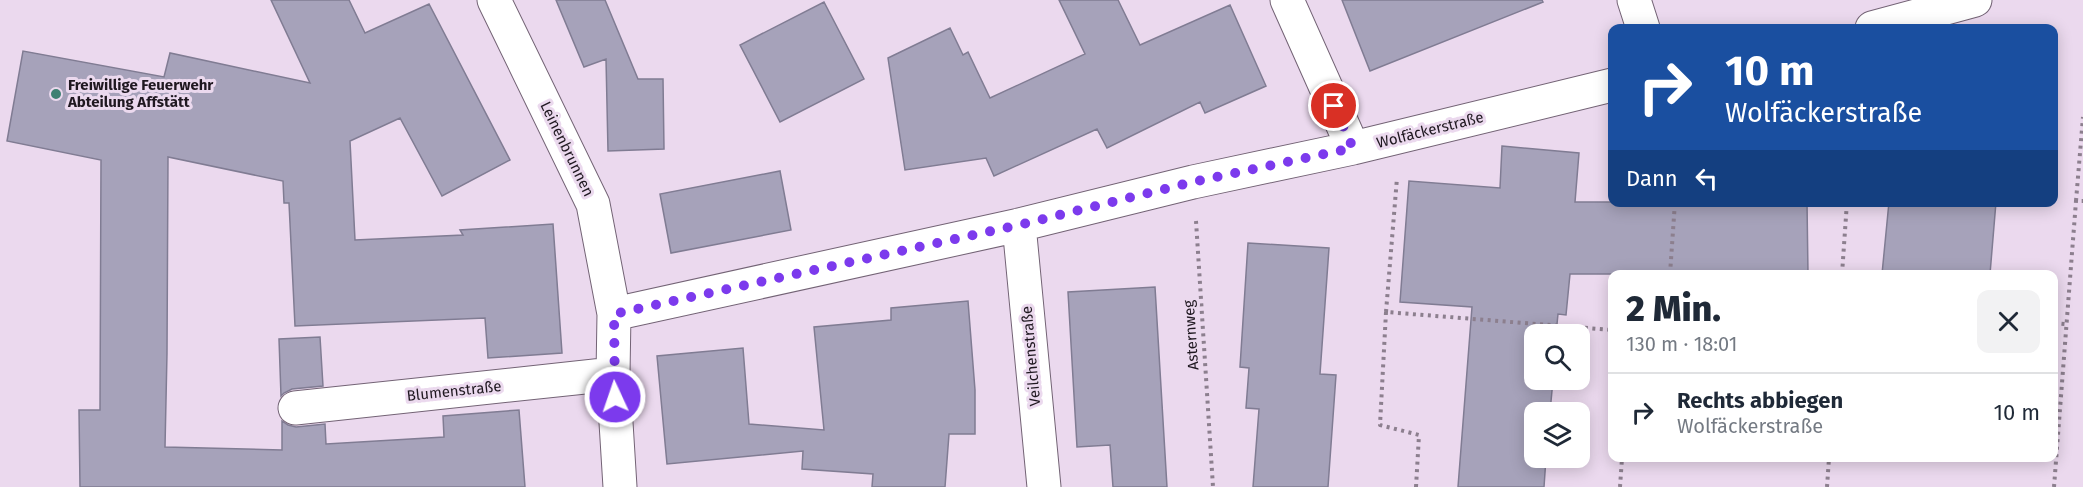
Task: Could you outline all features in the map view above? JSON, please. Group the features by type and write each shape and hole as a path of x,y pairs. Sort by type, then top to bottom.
{"street":[{"name":"Leinenbrunnen","path":"494,0 593,204 614,314 613,374 620,487"},
{"path":"1287,0 1353,148"},
{"path":"1634,0 1642,24"},
{"path":"1887,24 1975,0"},
{"name":"Wolfäckerstraße","path":"614,314 1019,225 1193,182 1353,148 1608,87"},
{"name":"Veilchenstraße","path":"1019,225 1044,487"},
{"name":"Blumenstraße","path":"295,408 613,374"}],"path":[{"path":"2058,428 2083,117"},
{"path":"1401,137 1386,312 1380,425 1419,435 1416,487"},
{"name":"Asternweg","path":"1193,182 1213,487"},
{"path":"2076,201 2083,201"},
{"path":"1670,270 1675,207"},
{"path":"1842,270 1847,207"},
{"path":"1386,312 1608,330"},
{"path":"2058,323 2065,324"},
{"path":"1620,487 1622,462"},
{"path":"1827,487 1829,462"},
{"path":"2054,487 2056,462"}],"building":[{"path":"271,0 349,0 365,33 429,4 510,160 442,196 400,118 350,141 355,240 463,235 460,230 553,224 562,353 488,358 485,318 295,326 289,203 284,203 283,181 168,157 165,447 282,450 282,421 296,427 325,424 326,444 444,437 443,416 519,410 525,487 80,487 79,410 100,410 101,160 7,141 23,51 164,77 170,53 310,83"},
{"path":"556,0 605,0 638,79 663,79 664,149 608,151 606,59 584,67"},
{"path":"1059,0 1118,0 1140,45 1230,5 1266,86 1205,113 1200,102 1107,148 1097,129 994,176 986,158 905,170 888,58 950,28 963,55 968,52 990,98 1085,54"},
{"path":"1342,0 1542,0 1543,2 1370,71"},
{"path":"824,2 864,79 780,122 740,45"},
{"path":"1502,146 1579,153 1575,202 1608,202 1608,207 1807,207 1808,270 1608,270 1608,274 1570,274 1566,315 1558,314 1557,324 1524,324 1524,390 1552,390 1551,402 1524,402 1524,468 1545,468 1544,487 1458,487 1472,307 1400,302 1409,181 1500,188"},
{"path":"780,171 791,230 671,253 660,194"},
{"path":"1889,207 1996,207 1990,270 1882,270"},
{"path":"1248,243 1329,248 1320,374 1336,375 1328,487 1253,487 1259,409 1246,408 1249,368 1240,367"},
{"path":"1155,287 1167,487 1113,487 1110,445 1077,447 1068,292"},
{"path":"968,301 975,390 975,434 949,434 945,487 872,487 873,474 802,469 803,451 667,464 657,356 743,348 749,424 824,430 814,327 891,320 891,308"},
{"path":"320,337 323,386 292,389 281,396 279,339"}],"place":[{"name":"Freiwillige Feuerwehr Abteilung Affstätt","path":"56,94"}],"route":[{"path":"615,397 614,314 1019,225 1193,182 1353,148 1334,106"}]}
